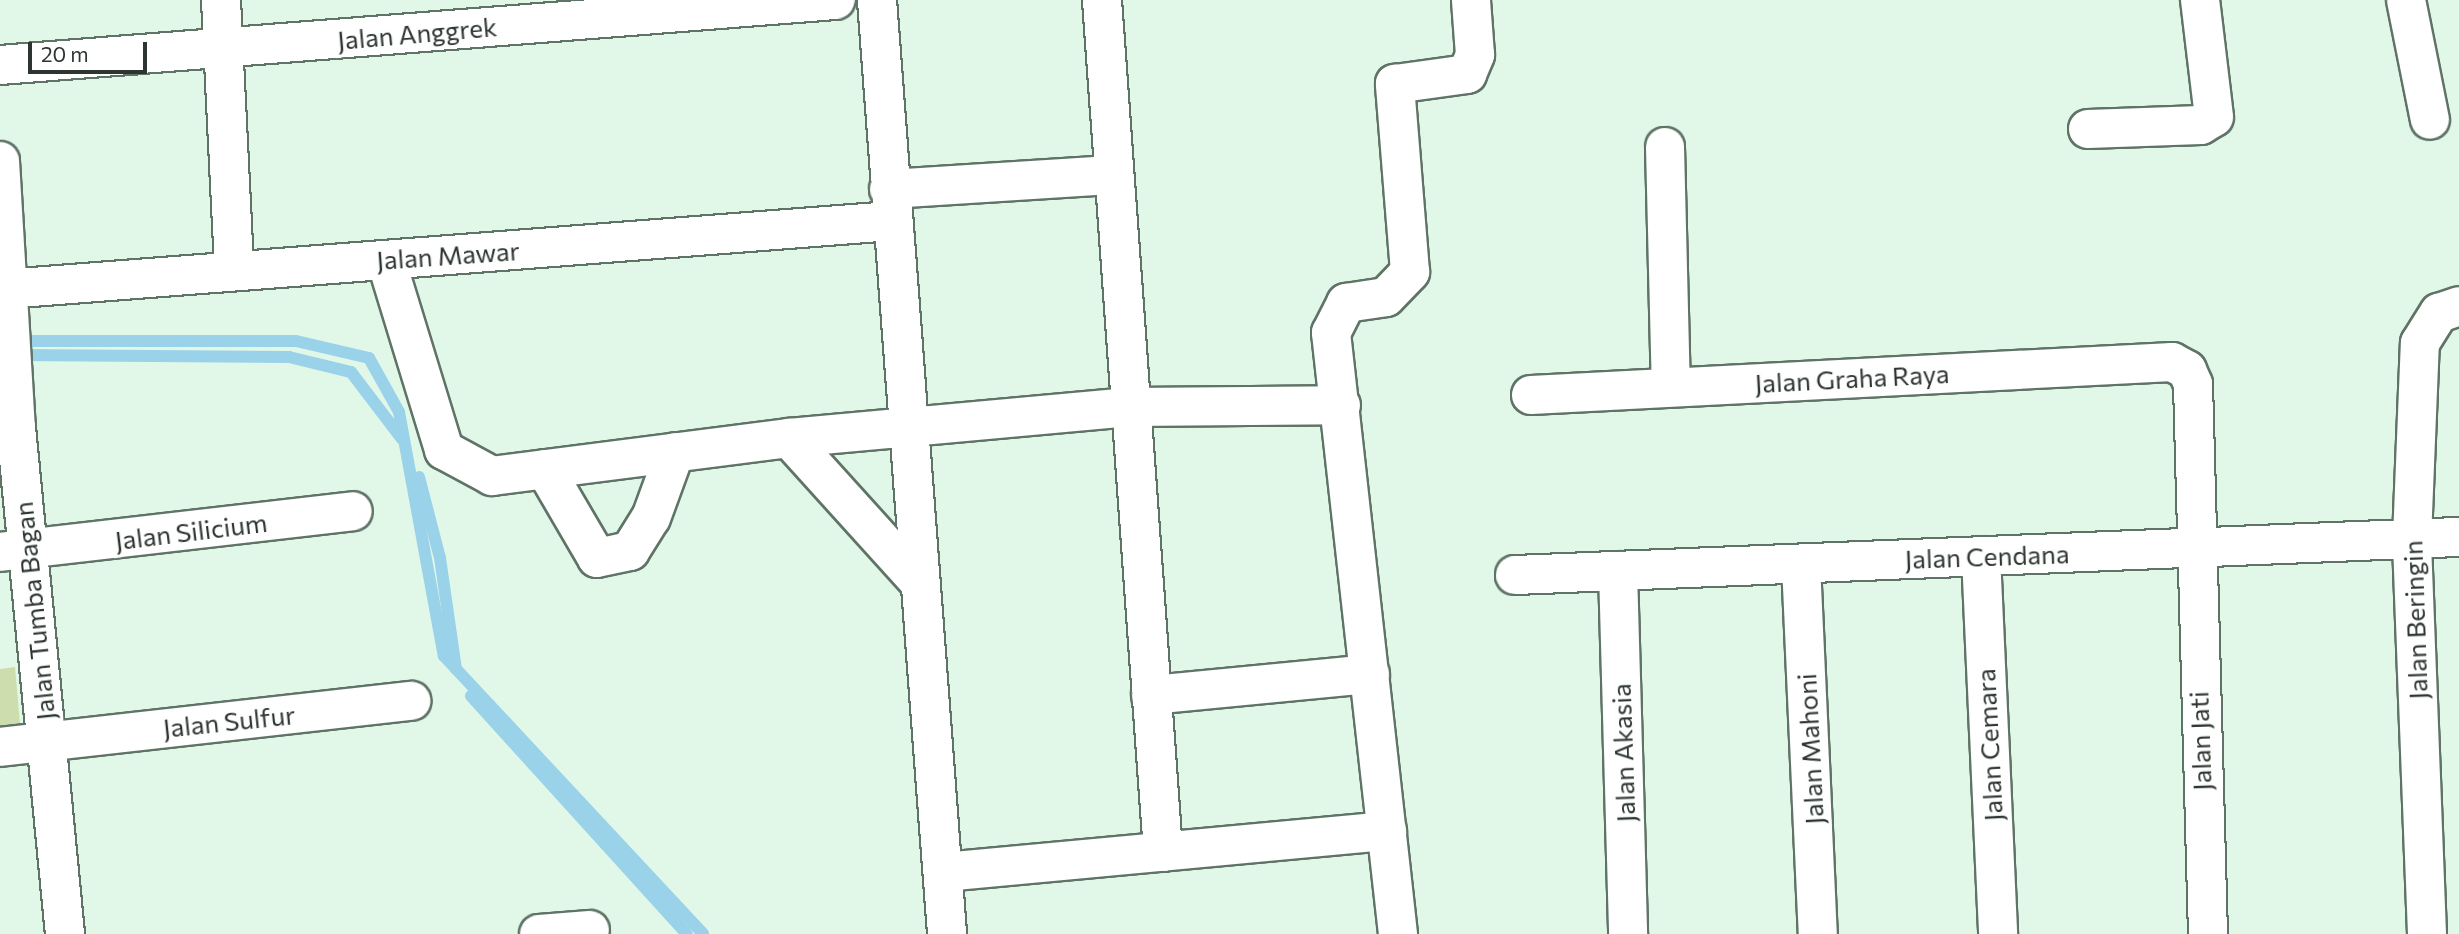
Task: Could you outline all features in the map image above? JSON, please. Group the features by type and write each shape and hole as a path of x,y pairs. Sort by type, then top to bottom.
{"street":[{"path":"221,0 234,270"},
{"name":"Jalan Anggrek","path":"0,65 835,0"},
{"path":"877,0 905,428 944,872 947,934"},
{"path":"1102,0 1112,175 1163,852"},
{"path":"1398,934 1331,333 1336,316 1346,303 1386,297 1410,272 1395,84 1466,74 1475,55 1471,0"},
{"path":"2088,129 2201,125 2214,117 2200,0"},
{"path":"2406,0 2430,120"},
{"path":"1665,147 1671,387"},
{"name":"Jalan Tumba Bagan","path":"0,161 16,428 14,551 47,741 65,934"},
{"name":"Jalan Mawar","path":"7,308 234,270 386,260 890,205 1112,175"},
{"path":"386,260 444,450 492,476 789,438 1129,407 1341,405"},
{"name":"Jalan Beringin","path":"2427,934 2412,539 2420,343 2449,310"},
{"name":"Jalan Graha Raya","path":"1531,396 2172,362"},
{"name":"Jalan Jati","path":"2172,362 2188,370 2193,384 2193,548 2208,934"},
{"path":"789,438 918,581"},
{"path":"544,469 597,558 630,551 651,518 675,452"},
{"name":"Jalan Silicium","path":"14,551 353,512"},
{"name":"Jalan Cendana","path":"1515,575 2459,537"},
{"name":"Jalan Cemara","path":"1981,556 1998,934"},
{"name":"Jalan Mahoni","path":"1801,564 1818,934"},
{"name":"Jalan Akasia","path":"1618,572 1628,934"},
{"path":"1151,695 1370,674"},
{"name":"Jalan Sulfur","path":"0,747 411,701"},
{"path":"944,872 1387,831"},
{"path":"540,934 590,930"}],"building":[{"path":"15,667 21,735 0,737 0,669"}],"waterway":[{"path":"15,341 296,341 369,358 399,412 444,656 703,934"},
{"path":"14,355 289,357 351,372 402,439"},
{"path":"419,477 440,558 456,669"},
{"path":"471,696 687,934"}]}
